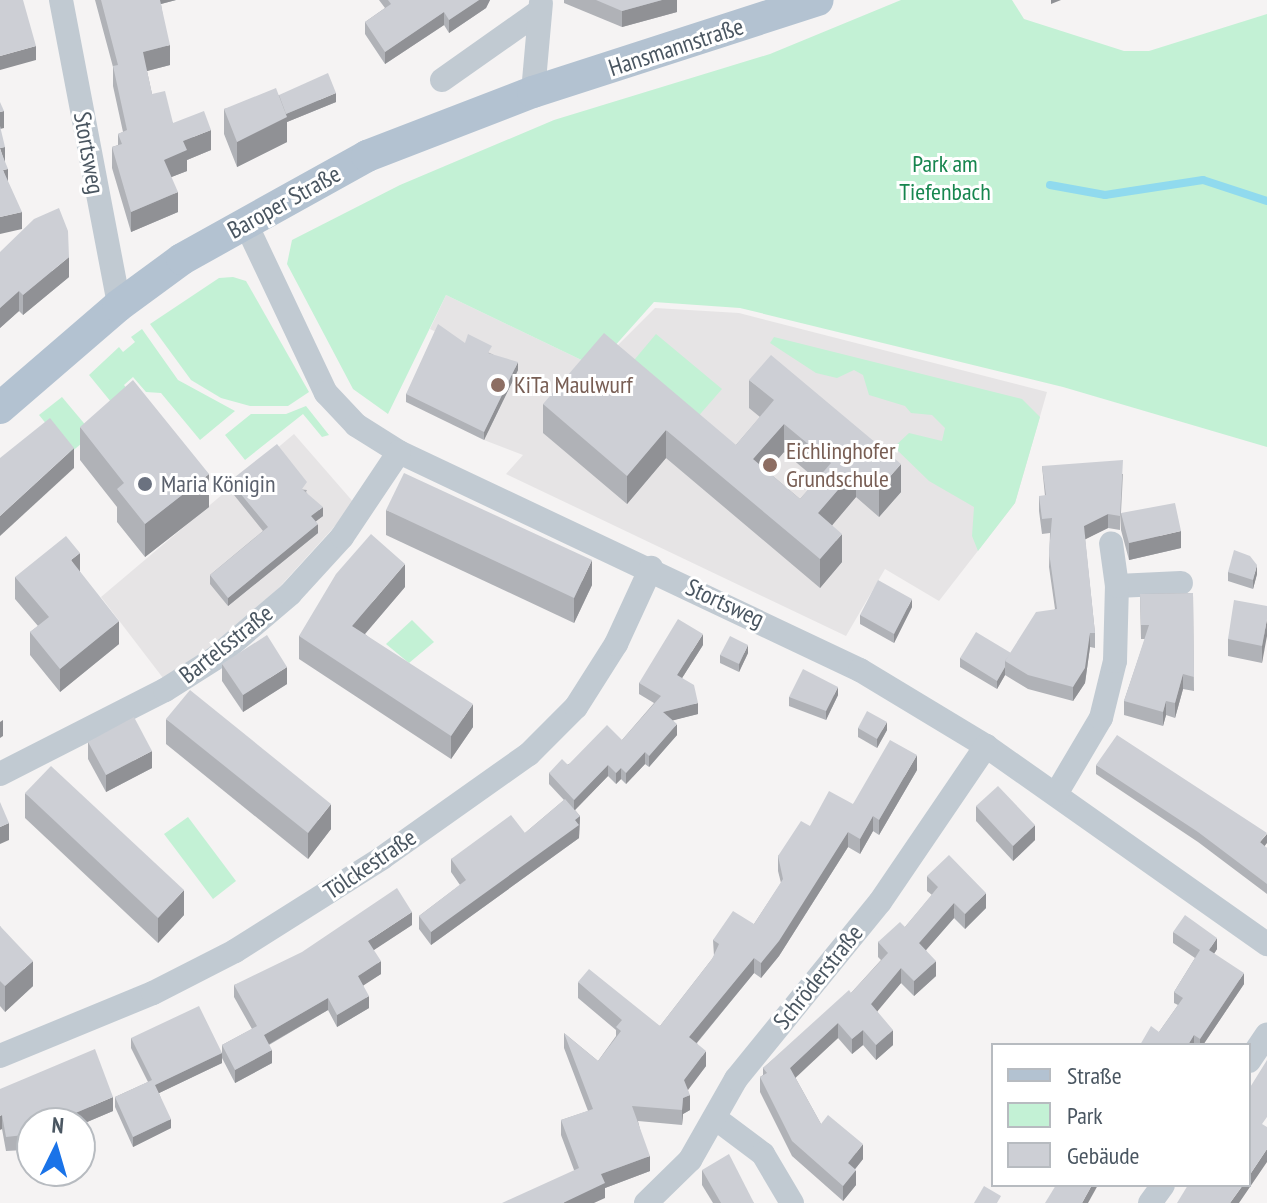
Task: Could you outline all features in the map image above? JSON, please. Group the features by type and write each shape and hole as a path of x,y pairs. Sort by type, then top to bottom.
{"main road":[{"name":"Hansmannstraße","path":"533,92 818,0"},
{"name":"Baroper Straße","path":"0,408 119,305 245,222 367,156 533,92"}],"street":[{"name":"Stortsweg","path":"61,0 119,305"},
{"path":"533,92 540,6"},
{"path":"442,80 540,6"},
{"name":"Stortsweg","path":"245,222 326,393 356,425 399,452 830,653 986,746 1267,944"},
{"name":"Bartelsstraße","path":"0,774 165,690 214,659 290,594 342,537 399,452"},
{"path":"1056,794 1101,718 1115,661 1117,586 1111,543"},
{"name":"Tölckestraße","path":"0,1056 153,993 235,951 382,858 529,754 576,707 616,644 651,568"},
{"path":"1117,586 1181,583"},
{"name":"Schröderstraße","path":"646,1203 690,1160 736,1079 880,902 986,746"},
{"path":"1251,1058 1267,1034"},
{"path":"715,1118 763,1154 792,1203"}],"shaded area":[{"name":"Eichlinghofer Grundschule","path":"446,295 596,367 655,308 739,313 1047,392 1015,503 939,601 885,569 846,636 506,474 523,455 484,440 438,333 430,329"},
{"name":"Maria Königin","path":"294,434 355,504 266,602 198,657 163,678 101,597"}],"green space":[{"name":"Park am Tiefenbach","path":"901,0 1012,0 1024,19 1124,51 1149,51 1267,14 1267,447 1063,387 740,308 654,302 596,367 446,295 388,414 353,389 287,264 292,240 400,185 554,120 770,54"},
{"path":"233,277 246,281 309,392 288,406 250,406 221,398 191,380 150,324 219,278"},
{"path":"142,329 178,380 235,411 200,440 161,393 146,392 133,377 124,385 136,400 120,413 89,375 119,347 123,352 135,342 131,337"},
{"path":"656,334 722,389 695,420 630,365"},
{"path":"774,337 1022,399 1040,417 1015,503 978,551 972,536 974,507 929,481 894,447 909,433 942,441 945,428 932,415 911,413 905,406 869,395 863,375 854,370 837,378 816,373 770,343"},
{"path":"62,397 93,434 70,453 39,415"},
{"path":"306,406 329,435 322,437 303,414 245,460 225,435 251,414 286,414"},
{"path":"412,620 434,642 409,663 386,644"},
{"path":"188,817 236,881 213,899 164,834"}],"building":[{"path":"0,0 23,0 36,46 0,56"},
{"path":"101,0 160,0 170,45 143,52 152,94 165,91 173,123 204,111 211,130 183,141 187,150 164,160 178,192 131,212 112,147 122,144 118,134 127,130 113,66 118,65"},
{"path":"388,0 479,0 449,20 444,12 385,52 365,22 391,4"},
{"path":"596,0 662,0 622,11"},
{"path":"328,73 336,93 286,114 279,95"},
{"path":"276,88 287,117 237,142 224,109"},
{"path":"0,126 5,147 0,148"},
{"path":"0,149 8,169 3,170 22,212 0,217"},
{"path":"59,208 68,231 69,257 23,295 19,291 0,308 0,252 34,219"},
{"path":"438,324 465,343 468,334 492,346 488,353 518,362 484,432 406,394"},
{"path":"604,333 736,445 774,400 749,380 771,355 901,464 879,489 856,469 818,513 842,534 820,559 666,430 627,476 543,404","holes":["784,424 831,463 800,499 753,459"]},
{"path":"133,380 209,474 145,524 117,489 124,483 80,427"},
{"path":"50,418 74,448 0,516 0,458"},
{"path":"277,444 307,482 302,489 323,507 311,516 318,524 228,598 210,575 268,527 230,481"},
{"path":"1123,460 1120,516 1108,514 1084,526 1095,633 1090,633 1085,668 1073,687 1028,675 1005,661 1036,612 1057,609 1049,552 1052,518 1042,519 1039,496 1046,495 1042,466"},
{"path":"404,473 592,560 574,598 386,510"},
{"path":"1175,503 1181,531 1129,543 1121,513"},
{"path":"371,534 405,564 352,626 473,704 451,736 299,636 336,574"},
{"path":"66,536 80,553 71,560 119,621 60,669 30,632 49,617 15,577"},
{"path":"1234,550 1250,556 1257,565 1253,580 1228,572"},
{"path":"878,580 912,599 894,634 860,615"},
{"path":"1193,593 1194,677 1183,674 1175,703 1166,701 1163,712 1124,701 1149,625 1141,625 1140,594"},
{"path":"1234,600 1267,606 1262,646 1228,639"},
{"path":"678,619 703,634 677,675 694,685 698,703 663,712 677,724 649,756 645,752 626,773 621,768 616,773 608,765 574,800 549,773 562,759 568,765 607,725 622,740 661,696 639,683"},
{"path":"976,632 1011,653 997,681 960,658"},
{"path":"267,635 287,667 243,695 222,664"},
{"path":"730,636 748,645 739,664 720,655"},
{"path":"803,669 838,687 826,711 789,697"},
{"path":"190,690 331,804 308,833 166,719"},
{"path":"867,711 887,722 877,739 858,728"},
{"path":"134,717 152,751 106,775 88,742"},
{"path":"1117,735 1267,833 1260,842 1267,848 1267,884 1198,832 1096,765"},
{"path":"890,740 917,755 879,820 873,816 860,839 848,832 779,941 761,963 754,958 689,1037 706,1051 684,1080 690,1095 683,1098 682,1110 632,1106 650,1156 601,1174 605,1183 563,1203 502,1203 579,1168 561,1120 593,1109 564,1033 598,1061 621,1031 616,1027 622,1020 578,982 589,969 660,1026 712,959 719,944 713,940 733,911 754,924 783,879 778,856 801,821 810,826 829,791 853,804"},
{"path":"51,766 184,890 158,918 25,793"},
{"path":"998,786 1035,825 1013,846 976,806"},
{"path":"565,799 580,816 575,820 579,825 431,932 419,916 466,880 451,859 511,815 525,833"},
{"path":"0,802 9,823 0,827"},
{"path":"949,855 986,893 965,914 954,903 919,943 936,961 914,981 901,968 871,1004 893,1030 876,1045 863,1030 852,1039 838,1023 790,1068 821,1124 828,1115 863,1144 848,1163 856,1170 843,1186 792,1141 760,1077 767,1073 763,1068 849,990 851,993 888,953 878,942 900,922 905,927 938,887 927,876"},
{"path":"397,888 412,912 368,941 381,961 358,976 369,996 337,1015 328,998 264,1035 272,1050 235,1070 222,1045 257,1026 234,985 302,952"},
{"path":"1185,915 1217,938 1209,950 1244,973 1200,1039 1194,1035 1189,1043 1141,1043 1151,1026 1159,1032 1183,998 1174,992 1200,950 1173,932"},
{"path":"0,926 33,961 5,986 0,981"},
{"path":"199,1006 222,1053 155,1085 171,1119 133,1137 115,1097 152,1080 131,1038"},
{"path":"95,1049 113,1097 90,1107 16,1107 16,1136 6,1137 0,1116 0,1089"},
{"path":"1267,1060 1267,1117 1262,1124 1267,1127 1267,1149 1251,1173 1251,1086"},
{"path":"729,1154 754,1203 721,1203 702,1170"},
{"path":"984,1186 1001,1196 997,1203 974,1203"},
{"path":"1055,1187 1091,1187 1082,1203 1045,1203"},
{"path":"1187,1187 1242,1187 1230,1203 1177,1203"}],"waterway":[{"path":"1050,185 1105,195 1203,180 1267,201"}],"place":[{"name":"KiTa Maulwurf","path":"498,385"},
{"name":"Eichlinghofer Grundschule","path":"770,465"},
{"name":"Maria Königin","path":"145,484"}]}
